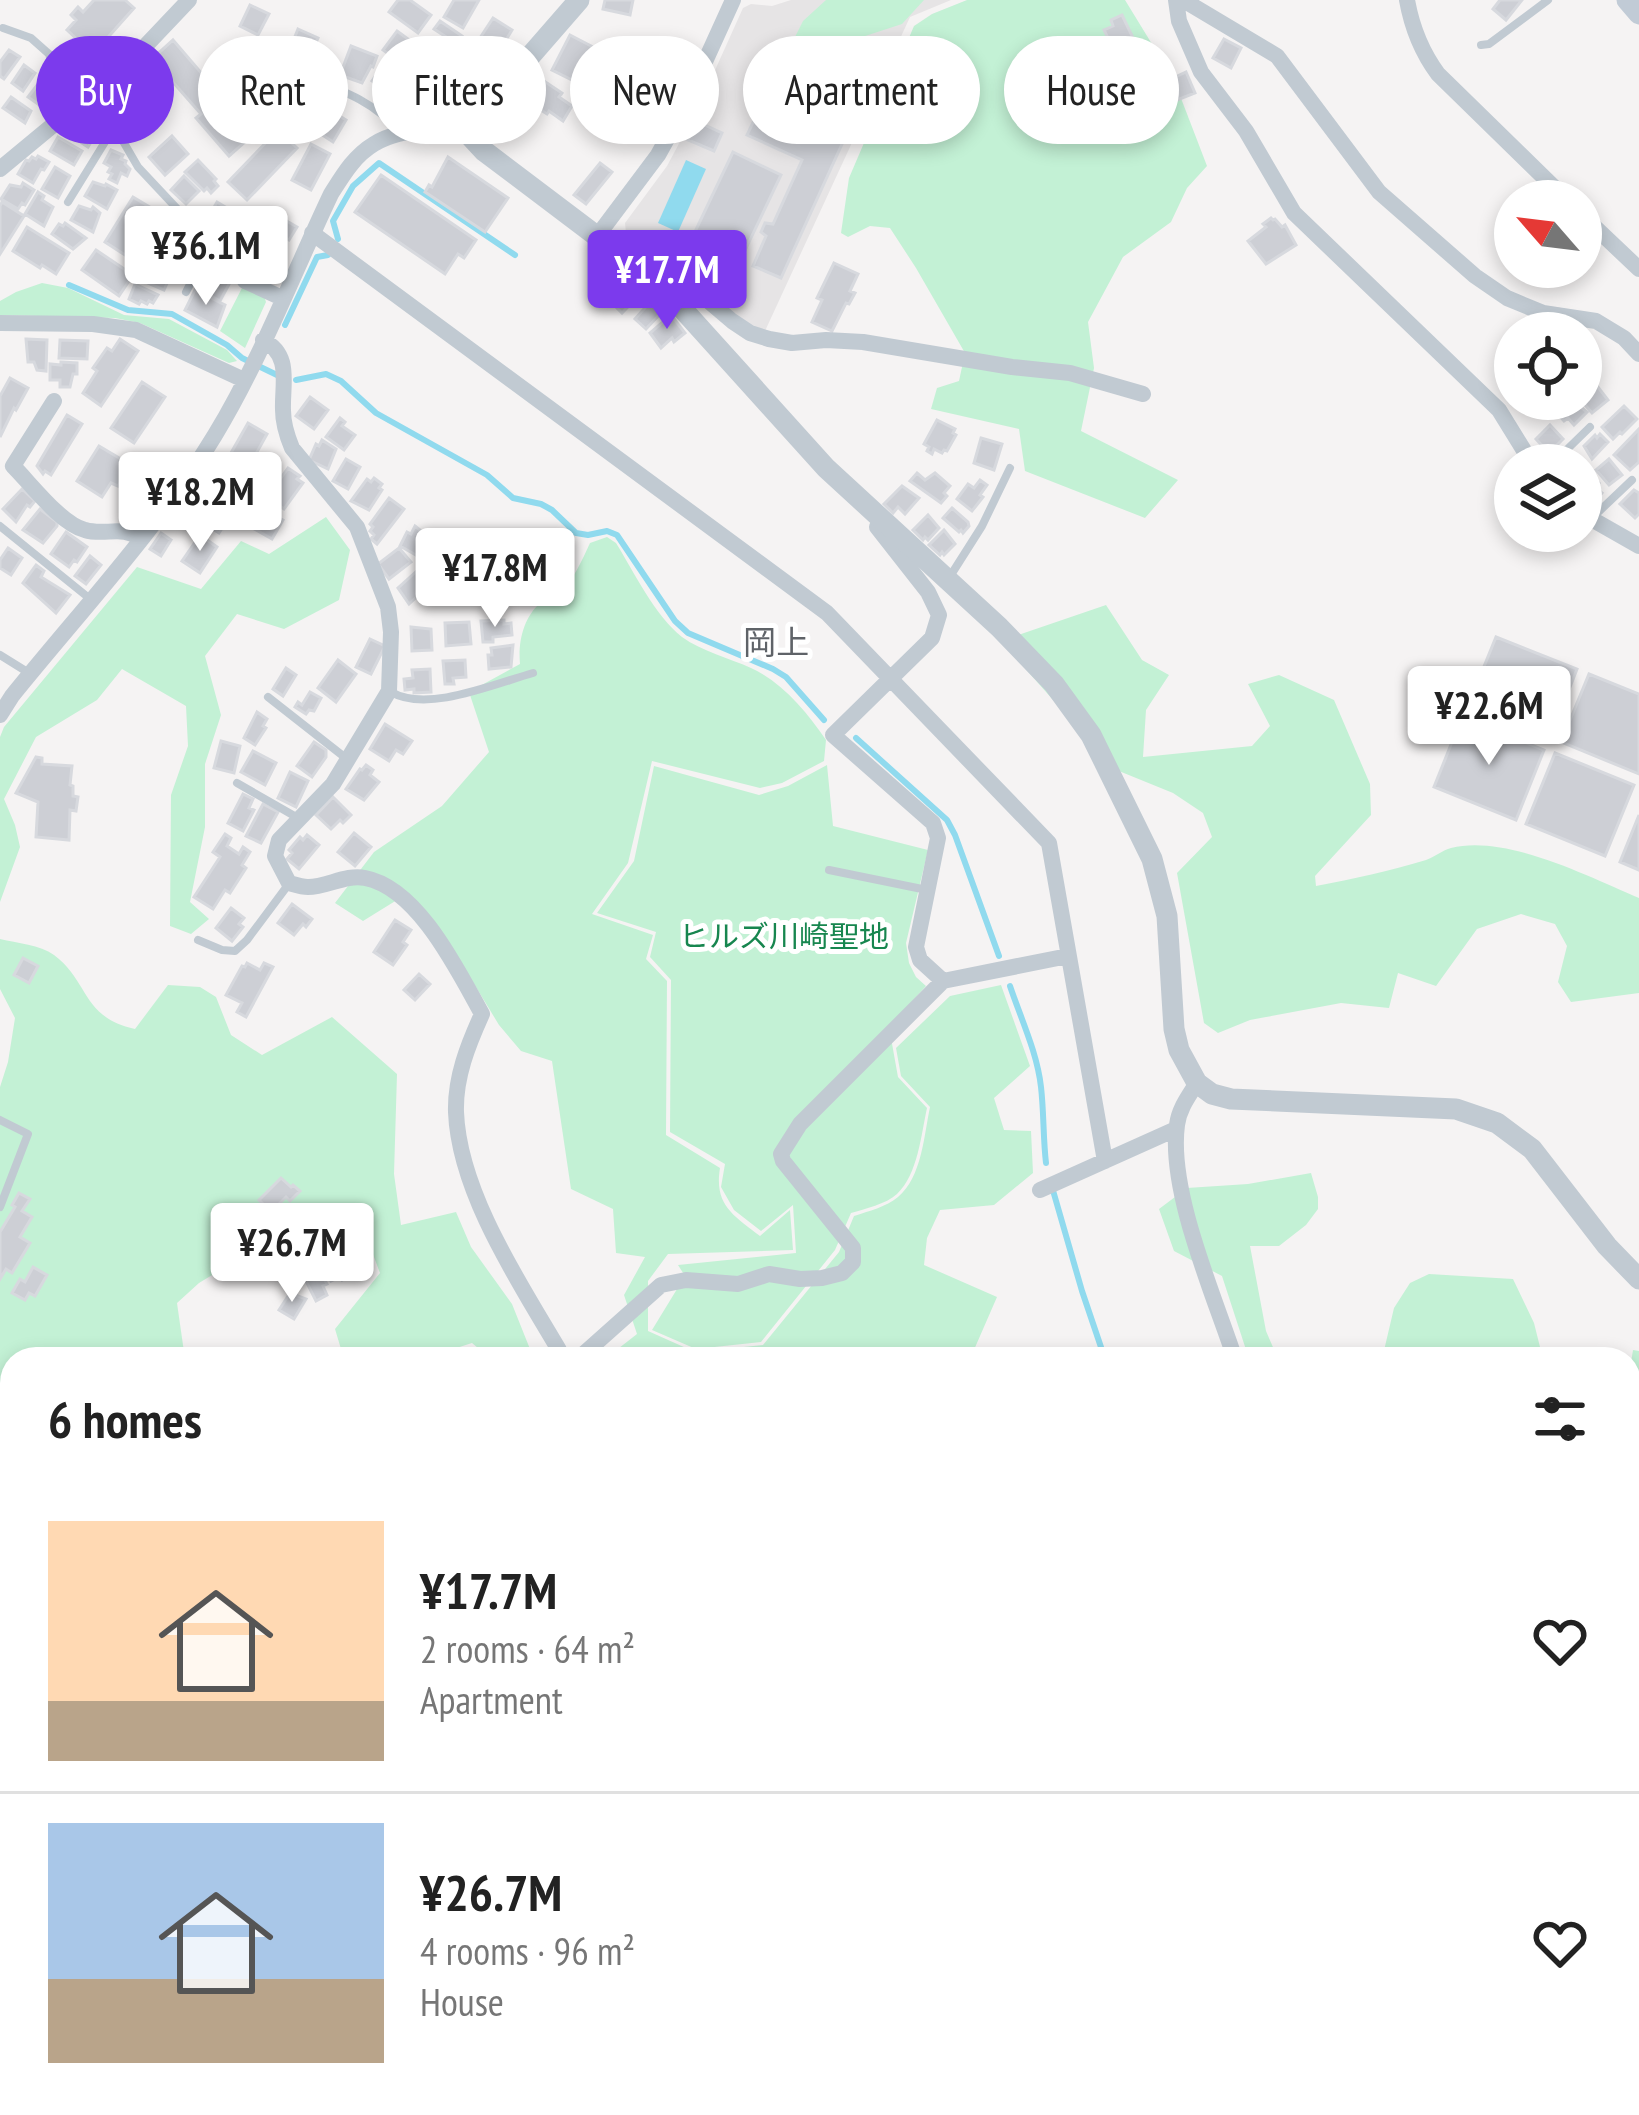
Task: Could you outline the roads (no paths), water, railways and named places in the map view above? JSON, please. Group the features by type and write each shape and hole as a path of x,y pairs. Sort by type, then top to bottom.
{"main road":[{"path":"1627,0 1639,14"}],"street":[{"path":"155,36 189,0"},
{"path":"546,36 579,0"},
{"path":"598,235 658,155 733,0"},
{"path":"1520,444 1498,410 1294,213 1246,131 1201,72 1179,21 1179,0 1277,56 1379,192 1474,276 1543,313 1596,322 1624,338 1639,354"},
{"path":"1407,0 1419,43 1438,74 1547,180"},
{"path":"3,160 36,136"},
{"path":"0,715 204,452 253,361 331,194 361,153 374,144"},
{"path":"478,144 661,284 826,468 1027,654 1076,711 1152,860 1167,916 1174,1029 1179,1050 1197,1083 1231,1100 1456,1109 1497,1123 1532,1149 1607,1246 1639,1279"},
{"path":"184,216 226,254 245,281 282,298"},
{"path":"312,233 827,613 1049,843 1105,1161"},
{"path":"1602,234 1639,269"},
{"path":"629,258 637,251 652,253 732,322 770,339 863,342 1070,373 1143,394"},
{"path":"0,323 92,324 136,330 253,361 276,349 284,366 287,436 358,527 388,607 391,632 389,691 333,784 276,846 275,856 289,884 310,887 367,878 391,890 429,927 482,1013 460,1070 456,1112 467,1176 557,1347"},
{"path":"54,401 13,466 68,522 86,531 130,531 140,538"},
{"path":"884,520 877,527 928,592 939,615 932,638 833,735 933,823 938,838 916,947 920,960 943,981"},
{"path":"1602,525 1639,545"},
{"path":"591,1347 661,1285 686,1280 738,1284 769,1274 800,1279 842,1273 854,1262 854,1248 782,1161 781,1154 800,1124 943,981 1068,956"},
{"path":"1197,1083 1180,1110 1176,1129 1180,1193 1231,1347"},
{"path":"1040,1190 1176,1129"}],"lane":[{"path":"1481,45 1489,44 1548,0"},
{"path":"2,28 36,42"},
{"path":"68,202 104,144"},
{"path":"123,144 184,216"},
{"path":"187,292 212,243"},
{"path":"1573,444 1590,427"},
{"path":"948,579 982,526 1010,467"},
{"path":"1602,503 1632,480"},
{"path":"0,526 91,599"},
{"path":"0,655 30,674"},
{"path":"389,691 404,700 430,701 533,673"},
{"path":"268,697 349,760"},
{"path":"237,783 299,819"},
{"path":"829,870 927,890"},
{"path":"198,940 235,951 289,884"},
{"path":"0,1120 28,1134 0,1207"}],"water":[{"path":"686,160 706,169 678,232 658,223"}],"waterway":[{"path":"338,239 333,221 353,186 379,163 515,255"},
{"path":"285,325 317,257 328,255"},
{"path":"69,285 128,310 172,314 277,375"},
{"path":"296,380 326,374 341,381 376,413 487,475 513,498 552,510 576,533 617,535 688,633 786,677 824,720"},
{"path":"856,738 947,820 999,956"},
{"path":"1010,986 1039,1074 1046,1163"},
{"path":"1052,1187 1101,1347"}],"district":[{"name":"岡上","path":"776,642"}],"park label":[{"name":"ヒルズ川崎聖地","path":"784,937"}]}
